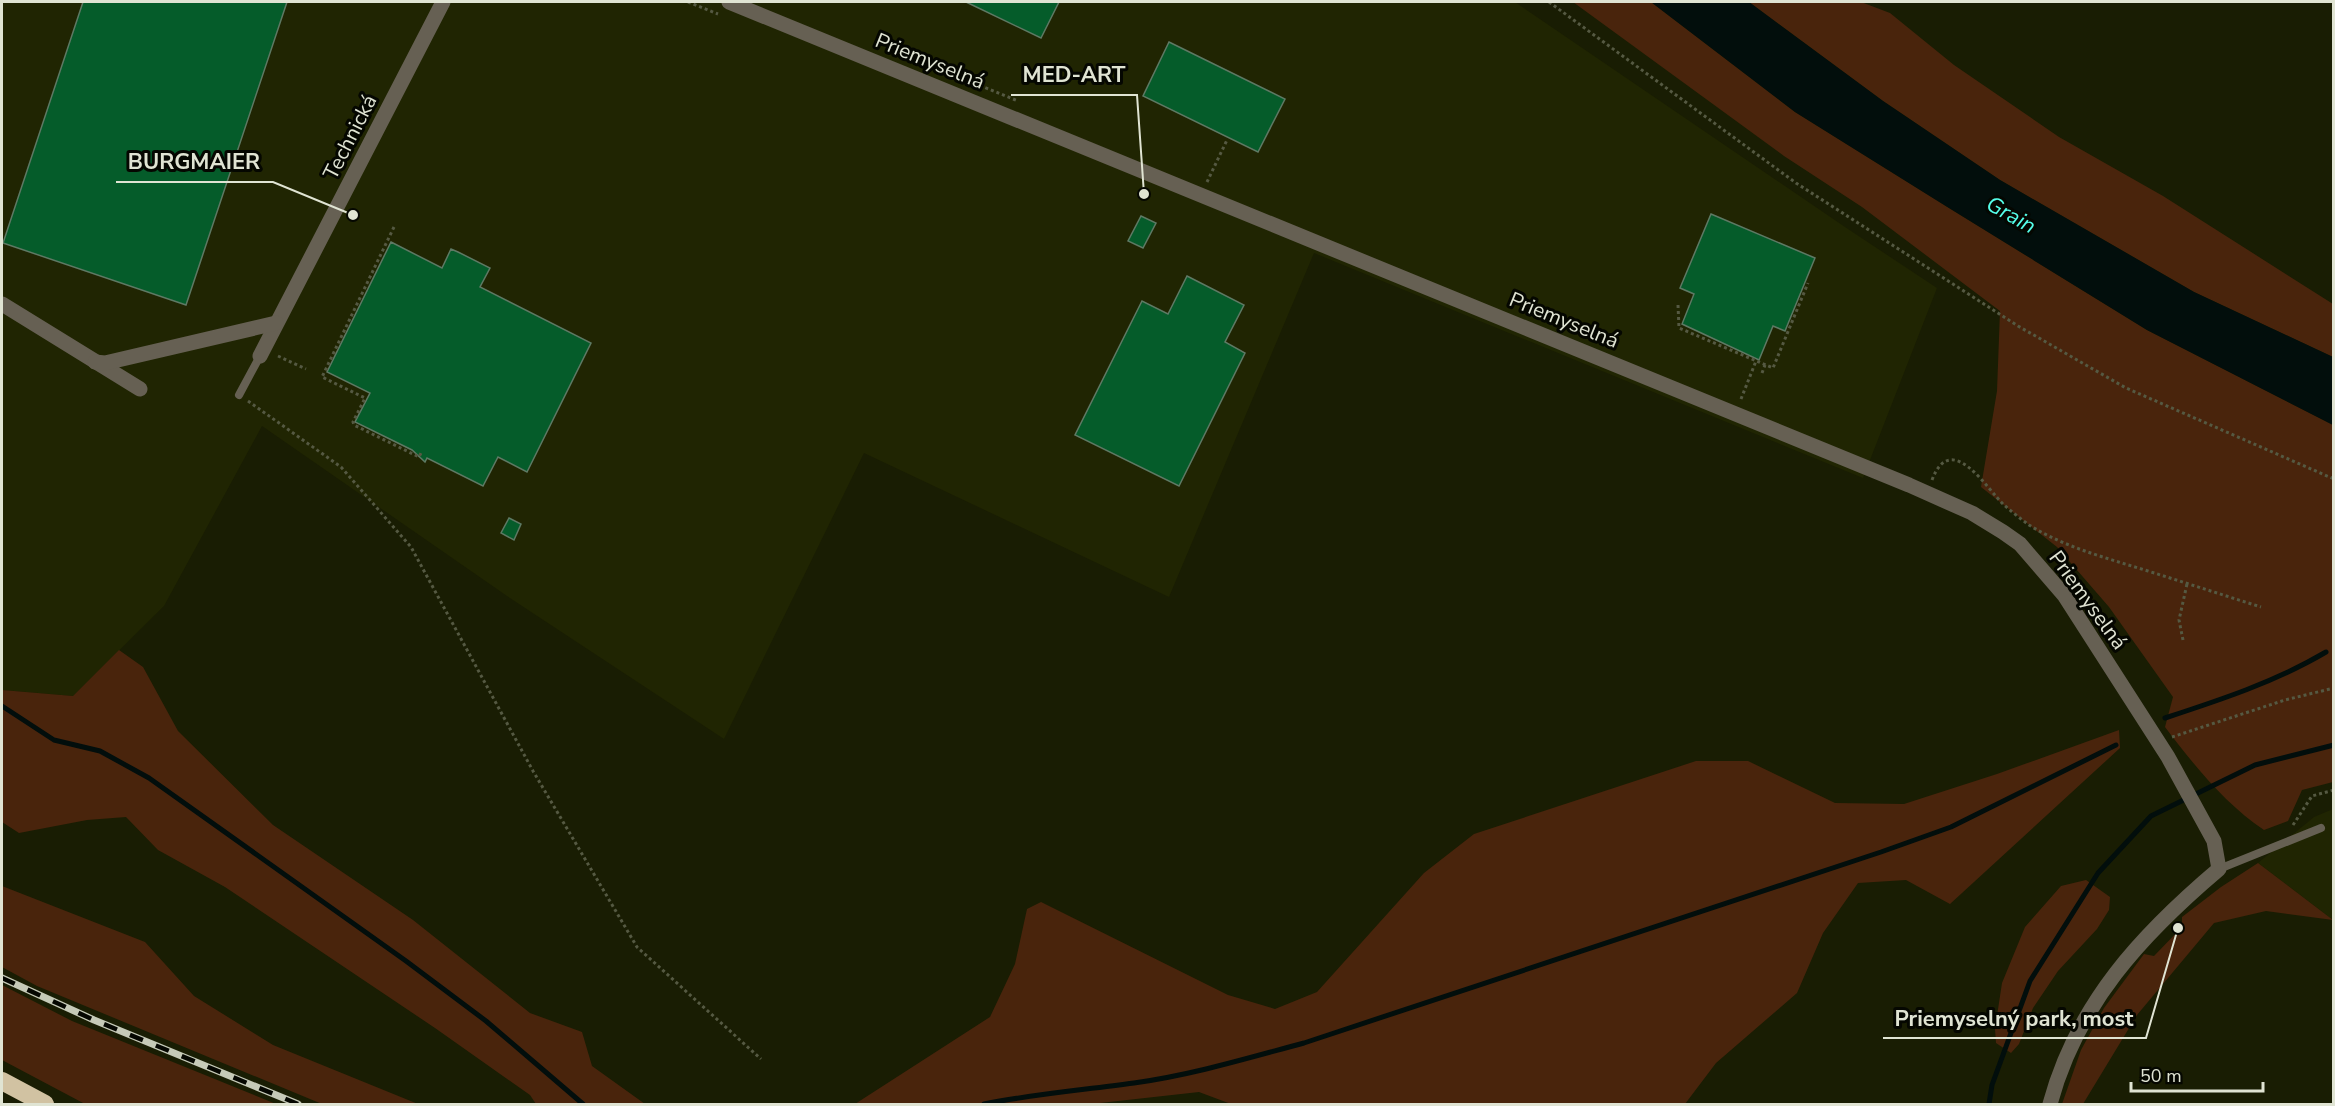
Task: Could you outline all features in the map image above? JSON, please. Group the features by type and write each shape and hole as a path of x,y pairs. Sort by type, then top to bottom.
{"highway":[{"path":"2,1081 45,1104"}],"street":[{"name":"Technická","path":"268,355 276,323 443,2"},
{"name":"Priemyselná","path":"729,2 1972,513 2020,544 2064,595 2168,757 2214,841 2218,869"},
{"path":"2,304 140,389"},
{"path":"95,362 105,363 276,323"},
{"path":"2050,1104 2066,1056 2080,1028 2112,976 2134,948 2218,869"}],"lane":[{"path":"239,395 268,355"},
{"path":"2218,869 2321,828"}],"path":[{"path":"1549,2 1796,183 2018,326 2126,388 2334,479"},
{"path":"1206,183 1227,140"},
{"path":"394,227 322,377 364,398 353,422 354,425 419,457 421,453"},
{"path":"1678,305 1679,328 1773,368 1808,283"},
{"path":"1801,300 1808,302"},
{"path":"1785,339 1791,341"},
{"path":"268,355 306,369"},
{"path":"1741,399 1756,361"},
{"path":"1762,373 1765,364"},
{"path":"239,395 341,468 411,547 533,771 637,948 761,1059"},
{"path":"1927,493 1936,471 1943,463 1953,460 1964,463 1977,473 2003,504 2027,523 2059,542 2261,606"},
{"path":"2182,640 2179,620 2187,584"},
{"path":"2169,737 2285,700 2334,688"},
{"path":"2283,842 2312,796 2334,790"}],"shaded area":[{"path":"2,2 1515,2 1937,288 1863,478 1314,253 1169,597 864,453 724,739 507,596 262,426 164,606 73,696 2,690"},
{"path":"1573,2 1651,2 1795,112 1949,208 2147,330 2333,425 2333,782 2302,790 2288,821 2264,830 2250,820 2210,783 2165,727 2173,697 2109,607 2057,547 1981,487 1997,391 2000,311 1862,207 1784,156"},
{"path":"1749,2 1861,2 1890,13 1954,65 2059,137 2163,196 2333,304 2333,357 2194,292 2000,180 1883,101"},
{"path":"119,650 143,667 178,731 273,825 413,920 530,1013 582,1032 592,1066 645,1104 536,1104 530,1095 435,1028 225,887 158,850 126,817 87,820 19,833 2,822 2,690 73,696"},
{"path":"2119,730 2120,748 1950,904 1906,880 1858,883 1823,933 1797,993 1716,1063 1685,1104 1231,1104 1199,1092 1091,1104 855,1104 990,1017 1015,964 1027,909 1041,902 1228,995 1275,1009 1317,992 1424,873 1474,834 1696,761 1748,761 1835,803 1904,804 1997,774"},
{"path":"2333,809 2333,920 2258,863 2314,817"},
{"path":"2258,863 2333,920 2266,911 2214,923 2137,1015 2083,1104 2062,1104 2081,1050 2104,1008 2144,954 2154,956 2182,927 2182,917 2221,887"},
{"path":"2086,880 2110,897 2109,910 2097,929 2058,971 2033,1008 2019,1044 2011,1053 1996,1043 1995,1029 2002,983 2025,927 2061,886"},
{"path":"2,886 145,942 194,996 273,1045 418,1104 322,1104 37,986 2,967"},
{"path":"2,985 72,1021 276,1104 85,1104 2,1060"}],"water":[{"name":"Grain","path":"1651,2 1749,2 1883,101 2000,180 2194,292 2333,357 2333,425 2147,330 1949,208 1795,112"}],"building":[{"path":"83,2 287,2 186,305 3,243"},
{"path":"966,2 1059,2 1041,38"},
{"path":"1169,42 1285,99 1258,152 1143,96"},
{"path":"1711,214 1815,258 1785,331 1773,326 1759,360 1682,324 1694,294 1680,288"},
{"path":"1141,216 1156,223 1143,248 1128,241"},
{"path":"391,242 442,268 451,249 490,268 480,287 591,343 527,472 498,457 483,486 427,458 425,462 412,450 355,422 370,393 327,372"},
{"path":"1187,276 1244,305 1225,342 1245,353 1179,486 1075,435 1142,301 1168,314"},
{"path":"509,518 521,524 514,540 501,533"}],"waterway":[{"path":"2165,718 2267,681 2326,652"},
{"path":"2,706 54,740 100,751 149,778 406,961 486,1021 583,1104"},
{"path":"984,1104 1156,1080 1220,1066 1304,1043 1951,827 2116,745"},
{"path":"1989,1104 1992,1085 2030,981 2098,873 2151,816 2255,765 2334,745"}],"railway":[{"path":"2,978 94,1020 298,1104"}],"place":[{"name":"MED-ART","path":"1144,194"},
{"name":"BURGMAIER","path":"353,215"},
{"name":"Priemyselný park, most","path":"2178,928"}]}
